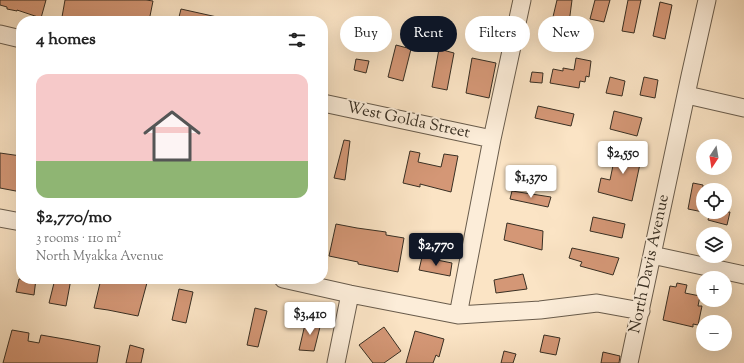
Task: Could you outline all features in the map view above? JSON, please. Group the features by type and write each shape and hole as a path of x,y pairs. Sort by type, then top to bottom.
{"street":[{"path":"458,315 492,139 522,0"},
{"name":"North Davis Avenue","path":"629,363 708,0"},
{"path":"0,34 16,38"},
{"path":"687,95 744,108"},
{"name":"West Golda Street","path":"328,104 492,139"},
{"path":"0,218 16,221"},
{"path":"652,255 744,275"},
{"path":"305,284 458,315 540,310 597,303 641,311"},
{"path":"336,363 350,294"}],"building":[{"path":"0,0 46,0 42,16 35,16 17,10 7,9 7,7 0,5"},
{"path":"65,0 153,1 150,16 62,16"},
{"path":"557,0 572,0 570,16 553,16"},
{"path":"595,0 610,0 604,22 594,20 594,16 591,16"},
{"path":"628,0 641,0 634,33 622,31"},
{"path":"660,2 672,5 665,39 653,36"},
{"path":"181,9 212,16 179,16"},
{"path":"396,45 400,46 400,52 410,52 403,81 388,77"},
{"path":"438,52 454,53 447,90 432,87"},
{"path":"472,58 496,63 489,98 466,93"},
{"path":"576,58 591,61 589,77 586,76 585,82 580,81 579,88 550,83 553,69 563,71 563,68 574,70"},
{"path":"356,59 369,61 366,73 354,70"},
{"path":"532,72 543,73 542,83 530,82"},
{"path":"610,77 625,81 622,96 606,93"},
{"path":"644,77 658,80 655,98 640,95"},
{"path":"538,106 574,114 571,126 535,118"},
{"path":"614,111 642,118 637,136 610,129"},
{"path":"344,140 350,141 345,180 334,178"},
{"path":"630,147 643,150 632,201 598,192 601,178 610,180 616,151 629,154"},
{"path":"410,151 420,153 418,162 441,167 444,154 458,156 451,192 420,184 420,187 403,183"},
{"path":"0,153 16,155 16,191 0,188"},
{"path":"693,183 696,184 696,211 688,209"},
{"path":"512,191 551,197 548,207 510,199"},
{"path":"593,217 625,224 622,238 590,231"},
{"path":"708,219 728,219 727,225"},
{"path":"507,223 543,231 542,250 504,240"},
{"path":"336,224 386,232 386,235 404,238 398,272 358,264 358,262 329,256"},
{"path":"572,248 619,258 613,275 580,266 582,262 569,258"},
{"path":"422,257 452,263 450,276 419,270"},
{"path":"523,274 527,289 496,293 494,280"},
{"path":"677,283 687,285 685,293 696,295 696,307 702,307 700,315 696,315 696,325 693,324 693,327 663,320 670,286 676,287"},
{"path":"18,284 35,284 34,295 16,292"},
{"path":"54,284 70,284 66,306 49,303"},
{"path":"100,284 147,284 138,316 94,308"},
{"path":"179,289 193,292 186,323 172,320"},
{"path":"255,308 267,311 258,347 247,345"},
{"path":"306,320 321,323 314,351 299,350"},
{"path":"384,327 401,351 384,363 373,363 359,345"},
{"path":"12,330 29,333 28,341 39,343 41,335 100,346 97,363 3,363"},
{"path":"415,331 444,339 439,357 436,355 433,363 406,363"},
{"path":"544,335 560,338 556,355 540,352"},
{"path":"130,345 144,349 141,363 126,363"},
{"path":"504,351 516,354 513,363 501,363"},
{"path":"603,352 620,356 619,363 601,363"}]}
